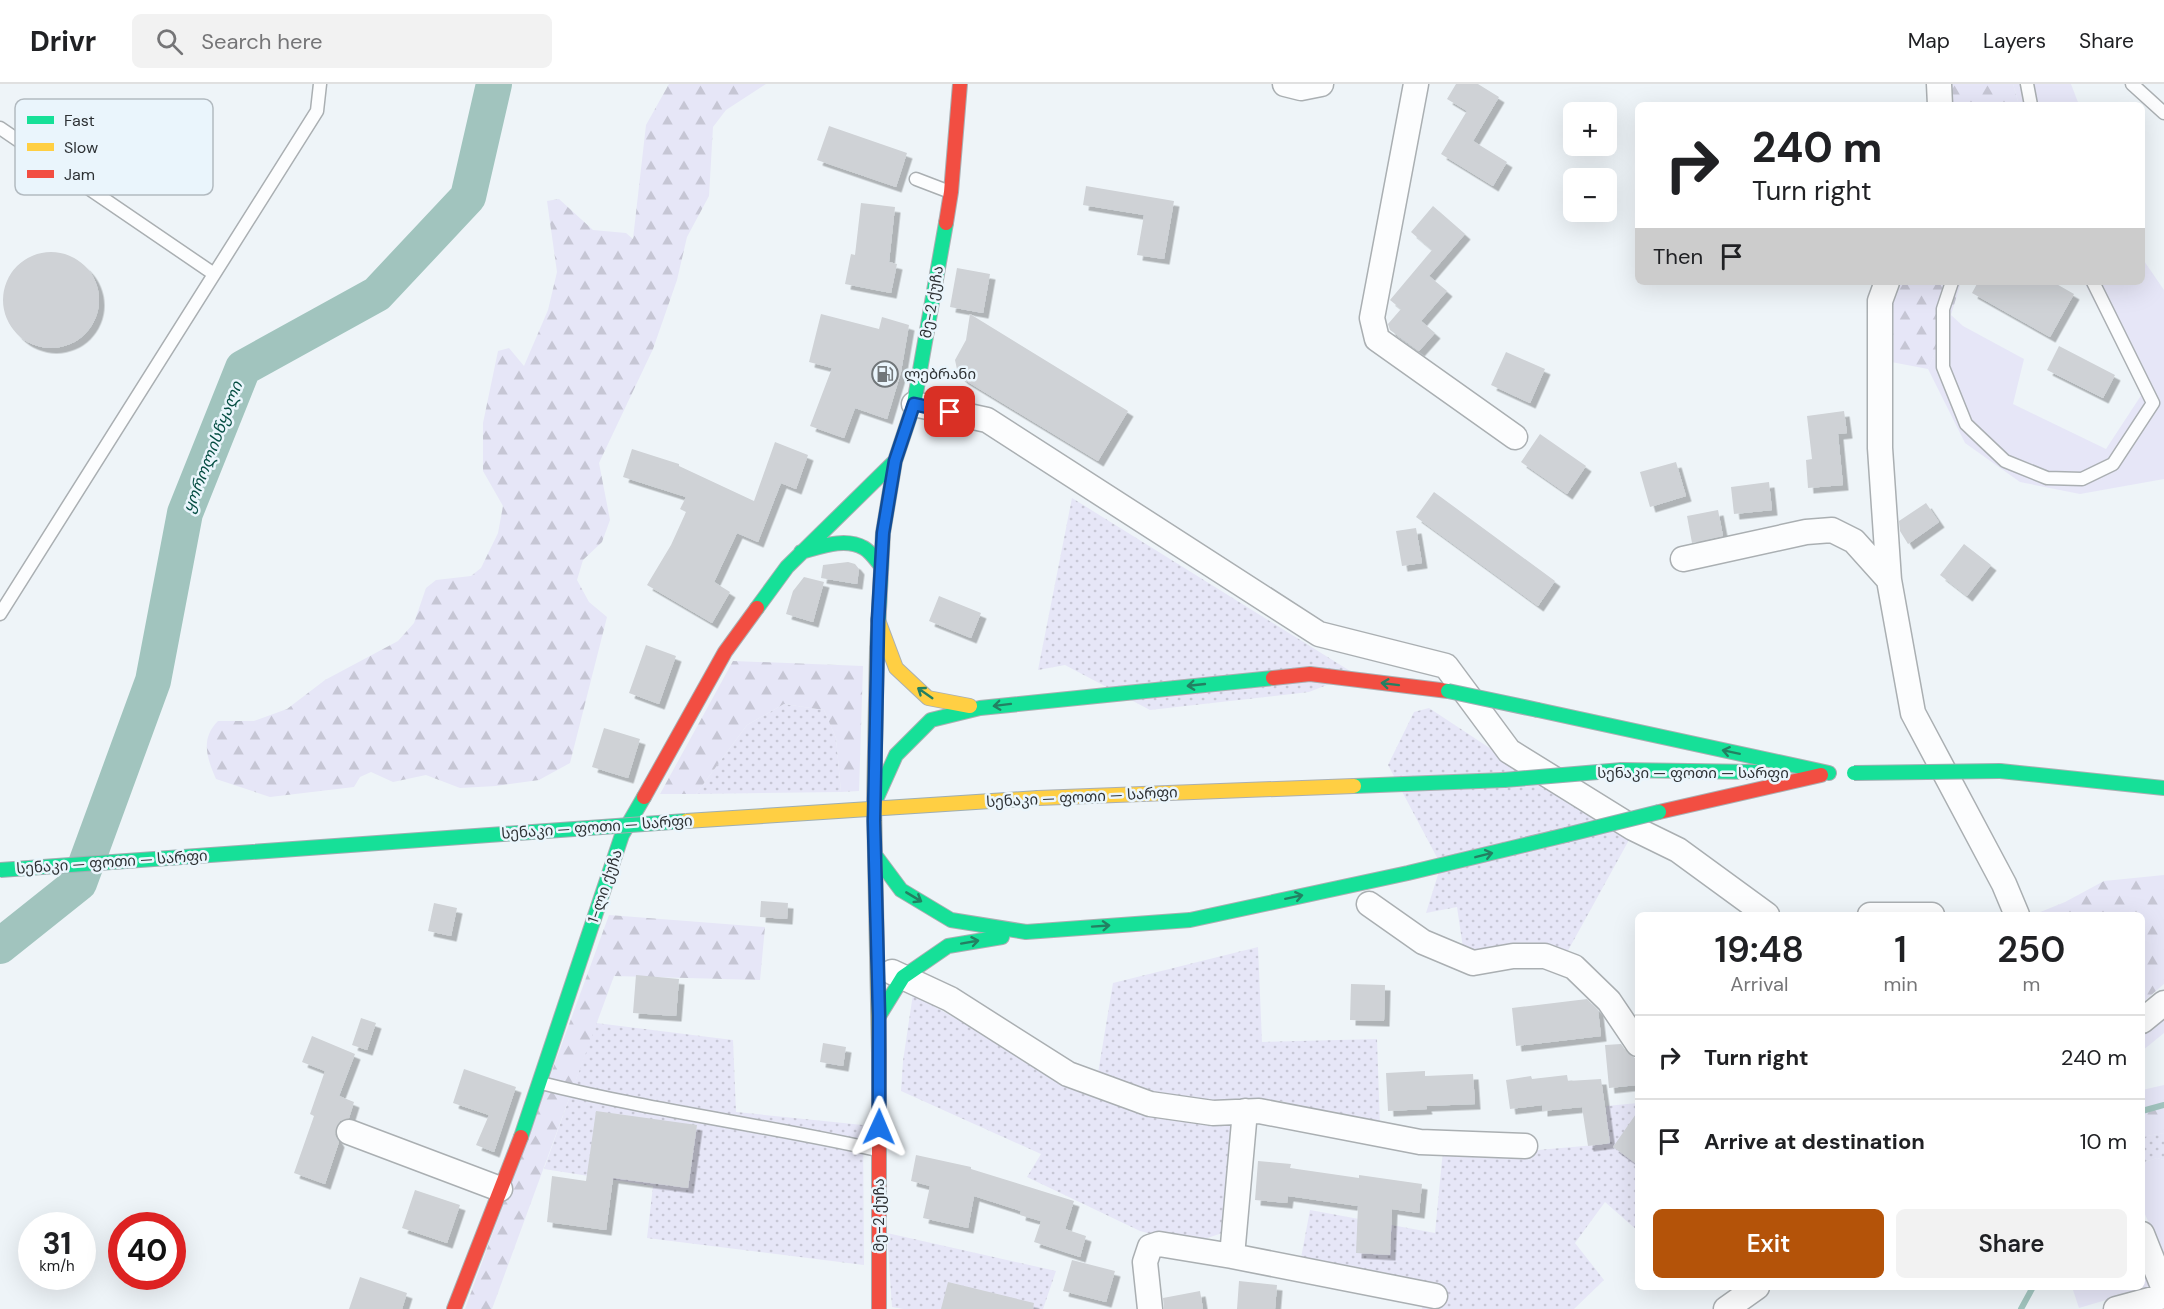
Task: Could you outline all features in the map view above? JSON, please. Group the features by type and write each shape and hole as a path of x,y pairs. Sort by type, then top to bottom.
{"main road":[{"name":"მე-2 ქუჩა","path":"879,1309 879,1016 874,804 878,620 883,533 895,461 914,404 951,192 960,84"},
{"name":"1-ლი ქუჩა","path":"454,1309 525,1125 622,835 724,652 787,567 895,461"},
{"path":"801,552 850,543 865,548 881,566"},
{"path":"878,620 896,668 928,698 980,708"},
{"path":"874,804 896,755 931,720 980,708 1310,674 1448,691 1829,773"},
{"name":"სენაკი — ფოთი — სარფი","path":"0,870 1038,798 1504,780 1622,770 1829,773 2000,771 2164,788"},
{"path":"879,1016 903,978 948,946 1026,932 1190,920 1408,873 1829,773"},
{"path":"874,855 901,890 951,920 1026,932"}],"street":[{"path":"1285,84 1301,88 1321,84"},
{"path":"1416,84 1372,318 1377,339 1515,437"},
{"path":"1939,84 1940,102"},
{"path":"1886,285 1880,301 1880,448 1889,580 1913,713 2004,884 2016,912"},
{"path":"914,404 987,420 1319,634 1446,666 1509,750 1633,828 1678,850 1763,912"},
{"path":"1683,560 1806,532 1832,530 1854,541 1889,580"},
{"path":"1369,904 1423,942 1473,963 1514,956 1545,956 1574,967 1609,1001 1635,1040"},
{"path":"878,966 950,999 1068,1074 1150,1104 1212,1113 1259,1111 1420,1142 1525,1146"},
{"path":"2145,1019 2164,1003"},
{"path":"1232,1256 1245,1111"},
{"path":"349,1132 500,1189"},
{"path":"2145,1242 2164,1289"},
{"path":"1150,1309 1145,1262 1150,1247 1159,1244 1435,1296"},
{"path":"1725,1309 1753,1290"},
{"path":"2116,1309 2164,1296"}],"lane":[{"path":"0,614 317,111 320,84"},
{"path":"2027,84 2030,102"},
{"path":"2132,84 2164,113"},
{"path":"0,128 15,138"},
{"path":"916,179 951,192"},
{"path":"98,195 214,274"},
{"path":"1951,285 1943,309 1943,367 1966,424 2005,461 2047,478 2082,479 2113,464 2153,403 2094,285"},
{"path":"539,1083 606,1099 830,1139 878,1150"}],"green space":[{"path":"669,84 766,84 726,110 713,127 709,196 687,237 677,280 653,349 599,463 610,520 602,542 583,560 577,580 589,602 607,617 570,763 539,780 496,786 460,788 426,775 393,782 371,772 360,777 354,787 270,797 216,779 208,756 207,742 212,728 218,721 254,721 287,709 325,680 398,641 414,623 426,588 436,580 471,576 481,568 498,533 503,506 483,471 483,423 498,351 509,348 524,366 548,310 557,272 547,201 559,199 593,230 626,233 633,239 646,125"},
{"path":"1951,84 2013,84 2018,102 1953,102"},
{"path":"2013,84 2071,84 2078,102 2018,102"},
{"path":"2145,262 2164,290 2164,479 2080,494 2020,482 1965,443 1928,369 1951,315 1963,326 2024,359 2013,404 2106,449 2142,394 2086,285 2145,285"},
{"path":"1896,285 1960,285 1951,315 1928,369 1886,361 1887,303"},
{"path":"1072,498 1355,674 1309,692 1150,710 1065,665 1038,670"},
{"path":"733,661 863,666 859,791 841,792 836,738 824,710 784,704 747,725 696,794 660,794"},
{"path":"784,704 824,710 836,738 841,792 696,794 747,725"},
{"path":"1429,708 1629,840 1565,956 1467,975 1457,907 1426,913 1441,865 1388,765 1414,712"},
{"path":"2164,875 2164,984 2145,1000 2145,912 2040,912 2104,881"},
{"path":"609,915 765,927 760,980 614,976 492,1309 465,1309"},
{"path":"1258,947 1262,1042 1377,1039 1380,1126 1276,1100 1211,1103 1146,1091 1098,1073 1113,983"},
{"path":"913,994 1073,1086 1220,1121 1236,1129 1228,1231 1190,1244 1140,1231 1027,1177 1041,1154 901,1091"},
{"path":"2164,1018 2164,1033 2145,1049 2145,1034"},
{"path":"596,1023 733,1040 736,1112 863,1125 864,1265 647,1238 653,1186 544,1169"},
{"path":"2164,1085 2164,1133 2145,1136 2145,1089"},
{"path":"1635,1103 1635,1228 1605,1202 1575,1243 1604,1280 1574,1309 1422,1309 1422,1304 1297,1279 1310,1210 1435,1233 1443,1150 1503,1153 1607,1144 1606,1106"},
{"path":"2164,1133 2164,1160 2157,1158 2145,1162 2145,1136"},
{"path":"2157,1158 2164,1160 2164,1262 2161,1249 2145,1214 2145,1162"},
{"path":"887,1233 1056,1271 1043,1309 903,1309 892,1307"},
{"path":"2145,1266 2153,1286 2145,1288"},
{"path":"2073,1290 2140,1290 2079,1308"}],"building":[{"path":"1456,84 1478,84 1499,97 1473,141 1507,162 1493,186 1441,154 1467,111 1447,99"},
{"path":"829,126 907,153 896,187 817,160"},
{"path":"1086,186 1174,201 1164,259 1137,255 1144,215 1083,205"},
{"path":"861,203 895,207 889,262 897,264 891,293 845,284 851,254 855,255"},
{"path":"1433,206 1465,234 1429,276 1447,291 1421,321 1435,333 1419,351 1390,330 1388,324 1401,309 1390,300 1432,250 1411,232"},
{"path":"51,252 69,256 85,266 95,282 99,300 95,318 85,334 69,344 51,348 33,344 17,334 7,318 3,300 7,282 17,266 33,256"},
{"path":"957,268 990,274 983,313 950,307"},
{"path":"1976,285 2058,285 2074,294 2050,337 1972,293"},
{"path":"821,314 879,329 882,317 909,325 901,372 887,419 855,408 844,438 810,426 832,368 809,362"},
{"path":"970,314 1128,411 1098,461 958,374 955,360 966,340"},
{"path":"2059,346 2115,375 2103,398 2047,370"},
{"path":"1506,352 1545,369 1530,403 1491,385"},
{"path":"1844,411 1847,433 1838,434 1843,485 1808,488 1806,460 1812,459 1807,416"},
{"path":"1540,434 1586,466 1567,494 1521,462"},
{"path":"775,442 808,455 796,489 781,483 758,542 737,533 714,582 730,592 712,623 647,585 671,545 686,512 680,509 686,497 623,477 632,449 679,464 754,501"},
{"path":"1676,462 1686,496 1650,507 1640,472"},
{"path":"1769,482 1772,510 1734,514 1731,487"},
{"path":"1434,492 1555,581 1538,606 1416,517"},
{"path":"1926,503 1939,522 1908,544 1900,531 1899,521"},
{"path":"1718,510 1723,536 1692,543 1687,516"},
{"path":"1416,528 1422,563 1402,566 1396,531"},
{"path":"1964,544 1991,565 1967,596 1940,575"},
{"path":"848,562 855,564 859,569 857,584 821,578 823,565"},
{"path":"804,577 824,582 813,622 786,614 793,591"},
{"path":"939,596 981,613 971,638 929,621"},
{"path":"646,645 676,656 659,704 629,693"},
{"path":"604,728 640,739 628,778 592,767"},
{"path":"761,901 788,903 787,919 760,917"},
{"path":"434,903 457,908 451,936 428,931"},
{"path":"636,975 679,979 676,1016 633,1013"},
{"path":"1351,984 1385,985 1384,1021 1350,1020"},
{"path":"1587,999 1598,1010 1601,1036 1516,1046 1512,1008"},
{"path":"361,1018 376,1023 367,1050 352,1045"},
{"path":"312,1036 355,1054 339,1096 354,1102 349,1118 340,1121 336,1128 335,1135 339,1142 325,1184 294,1173 314,1116 310,1114 325,1071 302,1062"},
{"path":"823,1043 846,1047 843,1066 820,1062"},
{"path":"1621,1044 1635,1058 1635,1085 1609,1088 1605,1045"},
{"path":"464,1069 516,1087 494,1152 476,1145 489,1115 453,1103"},
{"path":"1425,1071 1425,1076 1473,1074 1475,1104 1426,1106 1427,1109 1388,1111 1386,1073"},
{"path":"1567,1075 1568,1081 1601,1079 1610,1143 1588,1146 1582,1107 1542,1111 1542,1105 1510,1109 1506,1080 1531,1076 1532,1079"},
{"path":"596,1111 697,1125 688,1188 613,1178 606,1230 547,1222 552,1176 586,1181"},
{"path":"1635,1115 1635,1163 1613,1147"},
{"path":"916,1155 971,1167 971,1169 1074,1201 1065,1229 1086,1236 1080,1257 1034,1242 1041,1221 1020,1215 1021,1211 974,1196 968,1228 923,1218 930,1186 911,1181"},
{"path":"1258,1161 1291,1164 1290,1168 1359,1178 1359,1175 1422,1184 1419,1213 1392,1209 1390,1255 1356,1253 1358,1206 1288,1196 1287,1203 1255,1200"},
{"path":"415,1190 460,1205 447,1243 402,1228"},
{"path":"1072,1260 1115,1271 1106,1302 1063,1291"},
{"path":"360,1277 407,1293 402,1309 349,1309"},
{"path":"1239,1281 1277,1285 1275,1309 1237,1309"},
{"path":"948,1282 1034,1303 1033,1309 941,1309"},
{"path":"1200,1291 1203,1309 1164,1309 1163,1298"}],"waterway":[{"name":"ყოროლისწყალი","path":"0,946 79,883 153,681 185,513 243,368 377,294 468,197 494,84"},
{"path":"2145,1110 2164,1105"},
{"path":"2021,1309 2031,1290"}],"traffic: fast":[{"path":"877,649 883,533 895,461 914,404 946,223"},
{"path":"757,608 787,567 895,461"},
{"path":"801,552 832,544 849,543 867,550 881,566"},
{"path":"874,804 896,755 931,720 980,708 1273,678"},
{"path":"1448,691 1538,710"},
{"path":"1538,710 1829,773"},
{"path":"1622,770 1756,772"},
{"path":"1504,780 1622,770"},
{"path":"2000,771 2164,788"},
{"path":"1854,773 2000,771"},
{"path":"1354,786 1504,780"},
{"path":"521,1137 622,835 644,797"},
{"path":"1566,835 1659,812"},
{"path":"0,870 686,821"},
{"path":"875,855 901,890 951,920 1026,932 1190,920 1408,873 1566,835"},
{"path":"879,1016 903,977 948,946 1002,937"}],"traffic: slow":[{"path":"878,620 896,668 928,698 970,706"},
{"path":"877,649 874,804 879,1053"},
{"path":"1038,798 1354,786"},
{"path":"686,821 1038,798"}],"traffic: jam":[{"path":"946,223 951,192 960,84"},
{"path":"644,797 725,652 757,608"},
{"path":"1273,678 1310,674 1448,691"},
{"path":"1659,812 1821,775"},
{"path":"879,1053 879,1309"},
{"path":"454,1309 521,1137"}],"place":[{"name":"ლებრანი","path":"885,374"}],"route":[{"path":"879,1127 874,804 878,620 883,533 895,461 914,404 950,412"}]}
